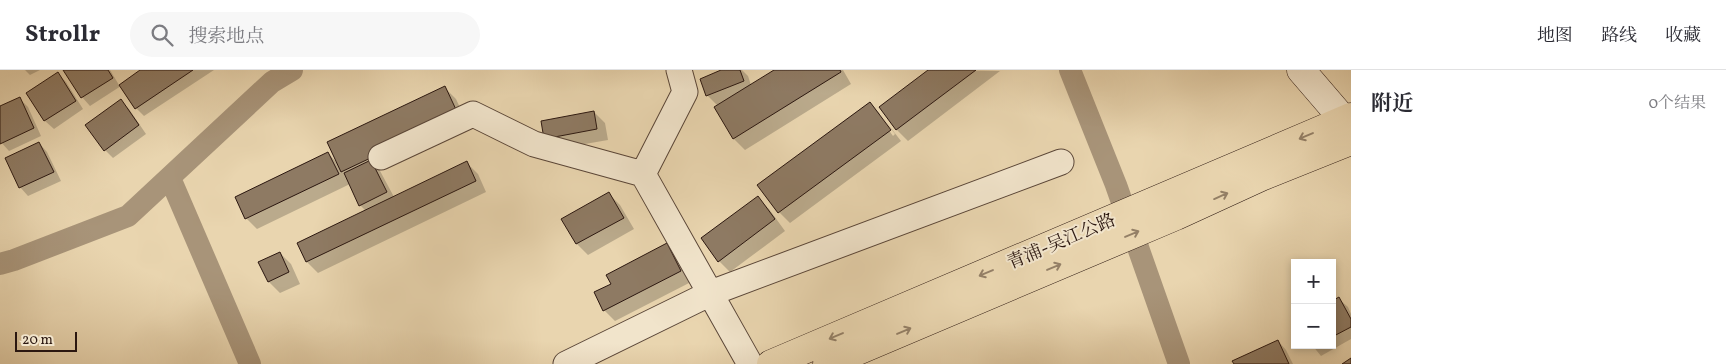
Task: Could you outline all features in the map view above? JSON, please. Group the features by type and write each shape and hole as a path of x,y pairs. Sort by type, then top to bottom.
{"main road":[{"path":"1301,70 1349,125"},
{"name":"青浦-吴江公路","path":"771,364 1083,243 1173,205 1349,125"},
{"name":"青浦-吴江公路","path":"827,364 1083,243"}],"street":[{"path":"643,174 685,92 679,73"},
{"path":"382,157 473,114 534,144 643,174 750,364"},
{"path":"566,364 711,293 1061,162"}],"building":[{"path":"63,70 108,70 113,78 81,98"},
{"path":"140,70 193,70 135,109 119,85"},
{"path":"721,70 740,70 744,81 706,96 700,79"},
{"path":"774,70 840,70 841,72 733,139 714,107"},
{"path":"928,70 976,70 896,130 879,107"},
{"path":"58,72 76,101 44,121 26,93"},
{"path":"445,86 459,116 341,172 327,142"},
{"path":"20,97 34,128 0,144 0,106"},
{"path":"121,99 139,125 104,151 85,125"},
{"path":"870,102 891,130 778,213 757,185"},
{"path":"594,111 597,129 544,139 541,121"},
{"path":"39,142 54,172 19,188 5,158"},
{"path":"328,152 339,174 245,219 235,197"},
{"path":"371,160 387,192 359,206 344,173"},
{"path":"467,161 476,181 306,262 297,243"},
{"path":"609,192 624,218 576,244 561,219"},
{"path":"758,196 775,219 718,262 701,238"},
{"path":"667,243 681,271 603,311 594,292 611,284 606,275"},
{"path":"280,252 289,272 268,282 258,262"},
{"path":"1339,297 1351,319 1351,327 1336,335 1336,304 1336,299"},
{"path":"1278,340 1289,364 1234,364 1232,361"},
{"path":"1351,358 1351,364 1342,364"}],"waterway":[{"path":"0,264 128,216 272,82 292,70"},
{"path":"1070,70 1116,185 1179,364"},
{"path":"170,178 250,364"}]}
